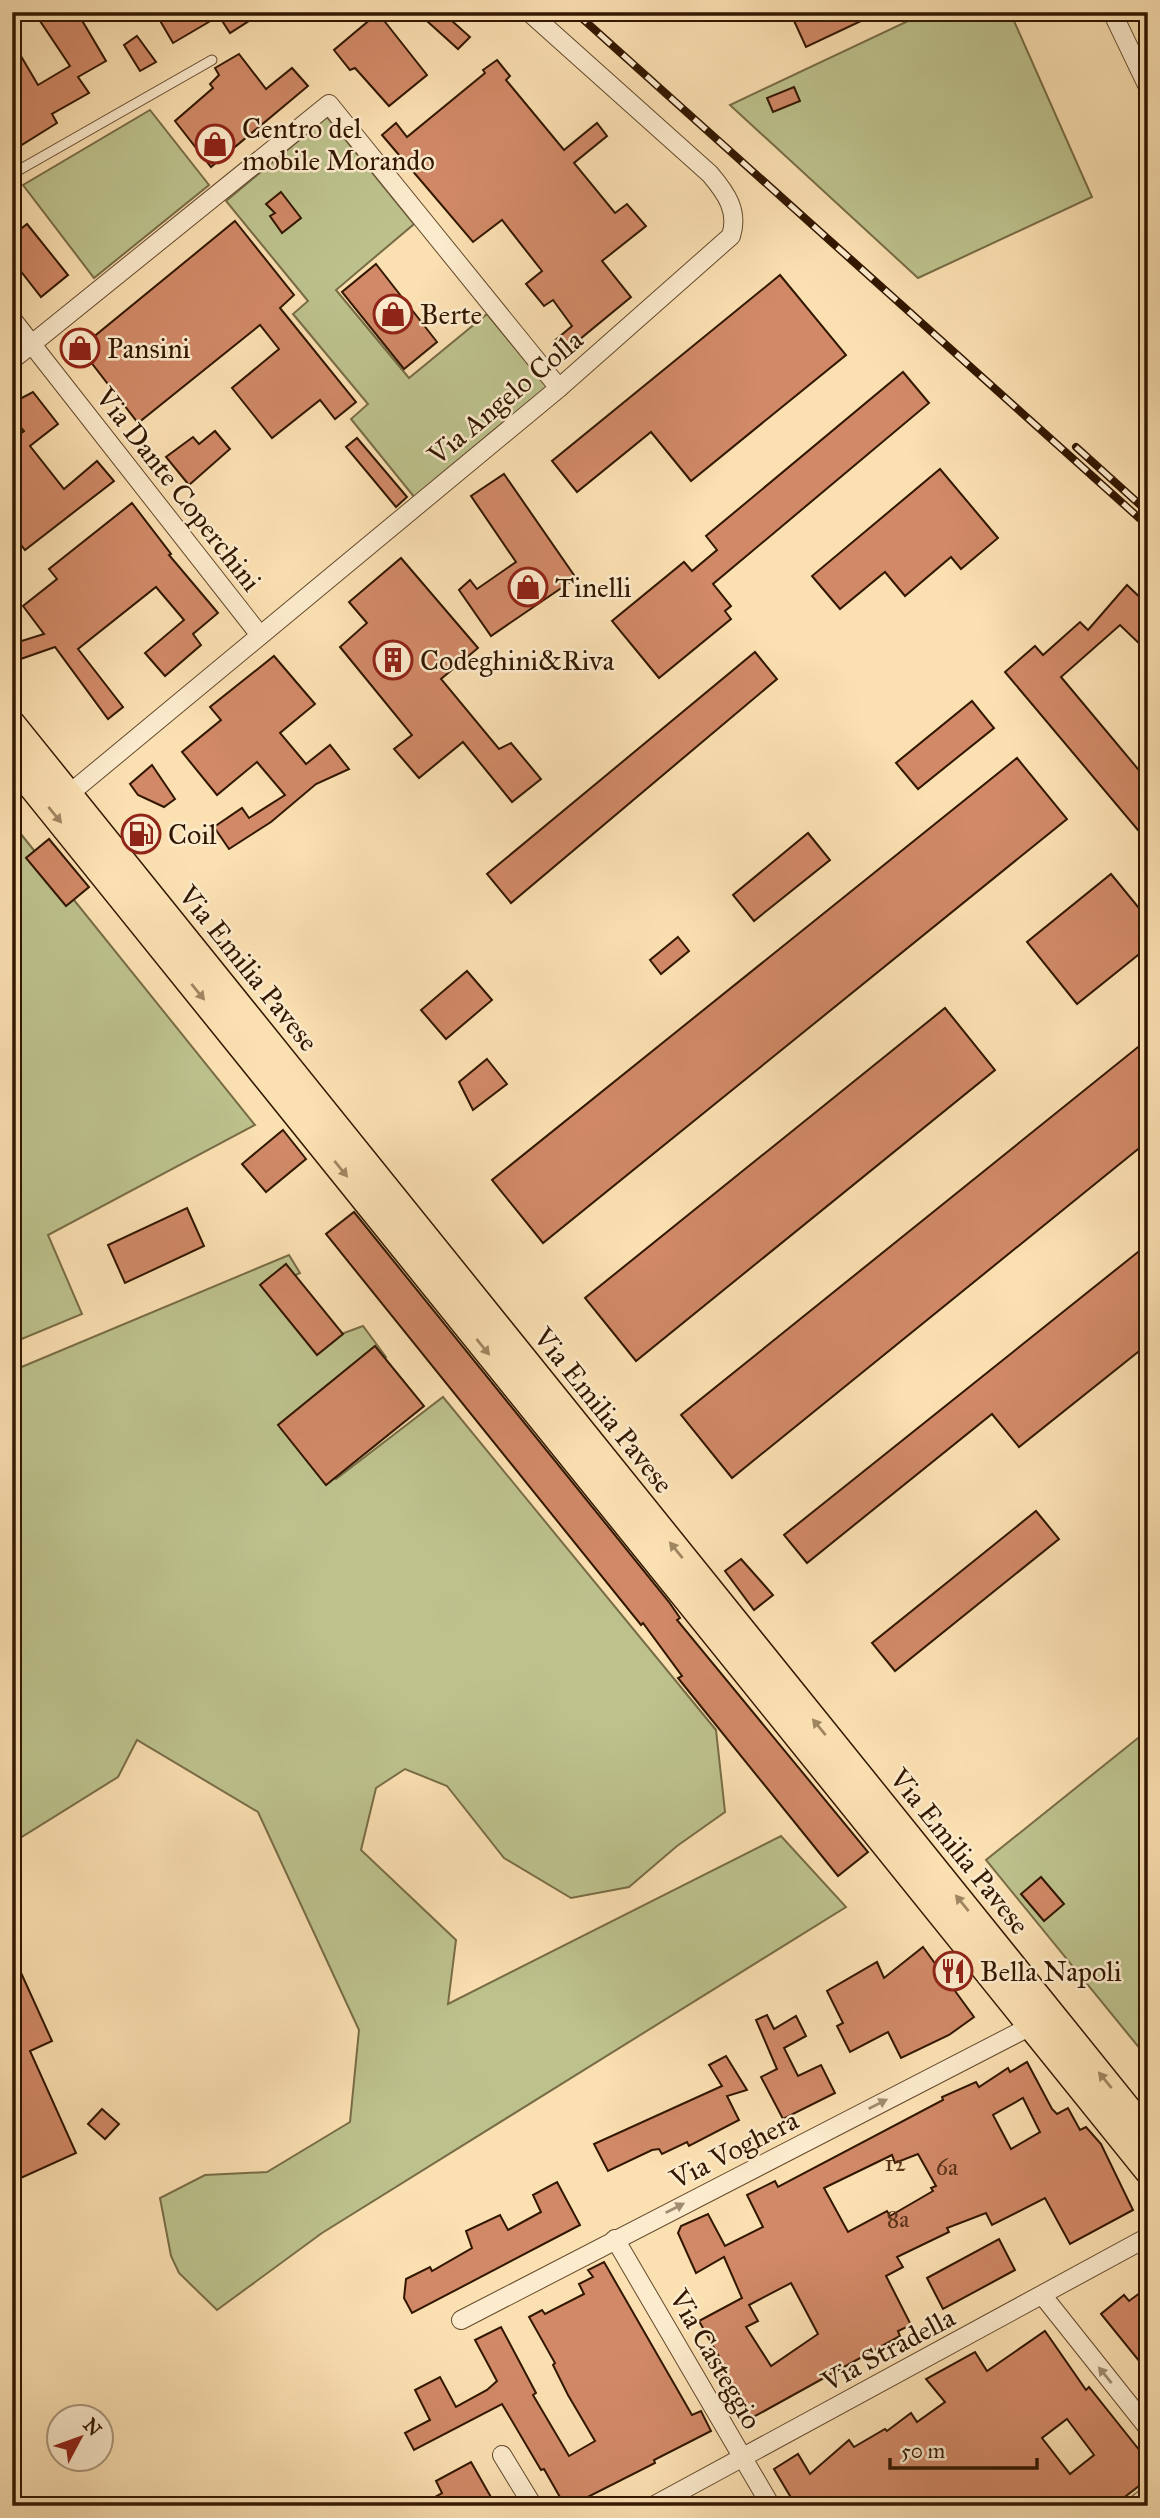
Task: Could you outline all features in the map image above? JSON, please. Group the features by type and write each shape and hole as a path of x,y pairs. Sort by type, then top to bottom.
{"main road":[{"name":"Via Emilia Pavese","path":"12,724 1148,2134"},
{"name":"Via Emilia Pavese","path":"12,762 1148,2171"}],"street":[{"name":"Via Angelo Colla","path":"69,794 559,388 722,247 731,236 734,214 730,201 710,174 529,12"},
{"path":"1112,12 1148,87"},
{"path":"12,360 329,104 559,388"},
{"name":"Via Dante Coperchini","path":"12,319 259,634"},
{"name":"Via Voghera","path":"461,2320 1031,2026"},
{"name":"Via Stradella","path":"653,2506 1148,2237"},
{"name":"Via Casteggio","path":"615,2239 771,2506"},
{"path":"1042,2296 1148,2428"},
{"path":"502,2455 533,2506"},
{"path":"1135,2506 1148,2496"}],"lane":[{"path":"12,174 212,60"}],"green space":[{"path":"927,12 1010,12 1092,197 918,278 730,105"},
{"path":"150,110 209,185 94,278 23,185"},
{"path":"327,117 414,224 336,290 409,378 487,314 548,388 415,498 351,419 368,404 293,314 308,301 226,201"},
{"path":"12,823 255,1125 48,1235 82,1314 12,1343"},
{"path":"289,1255 300,1273 272,1286 325,1340 363,1326 386,1357 296,1436 336,1479 443,1397 716,1730 725,1812 677,1846 629,1887 571,1898 504,1858 447,1786 405,1769 376,1788 361,1850 456,1940 448,2004 781,1836 846,1907 322,2233 217,2310 179,2273 171,2256 160,2198 205,2175 267,2172 350,2122 359,2030 258,1812 137,1740 118,1777 20,1838 12,1824 12,1371"},
{"path":"1148,1730 1148,2046 1141,2050 986,1860"}],"building":[{"path":"34,12 77,12 106,61 78,77 89,93 52,114 57,123 20,146 12,132 12,41 38,85 70,66"},
{"path":"155,12 263,12 230,33 219,16 173,43"},
{"path":"417,12 442,12 470,37 458,49"},
{"path":"790,12 880,12 806,47"},
{"path":"378,13 427,75 389,106 355,68 350,70 334,50"},
{"path":"137,36 156,62 140,71 124,45"},
{"path":"239,54 266,89 292,68 308,86 211,167 175,121 213,88 210,84 219,75 215,68"},
{"path":"497,60 510,76 506,80 564,150 597,123 607,136 574,163 615,213 627,204 646,226 602,261 631,297 563,353 553,342 572,326 553,300 544,306 526,284 542,271 502,220 473,242 382,135 396,123 407,137"},
{"path":"794,87 800,101 773,112 767,98"},
{"path":"281,192 301,218 282,233 270,216 275,213 266,204"},
{"path":"235,221 294,295 280,308 356,402 335,419 320,400 272,438 232,388 279,349 260,325 138,423 80,348"},
{"path":"27,224 68,275 41,297 12,260 12,236"},
{"name":"Berte","path":"376,264 437,342 404,369 342,292"},
{"path":"780,275 846,355 691,481 651,432 577,492 552,461"},
{"path":"903,372 929,403 713,584 731,606 725,611 731,619 659,678 612,621 684,562 692,571 717,550 706,536"},
{"path":"33,392 58,424 30,446 64,489 97,461 114,481 25,550 12,533 12,440 24,431 16,422 19,419 12,411 12,403"},
{"path":"215,431 230,449 189,485 166,457 193,437 199,444"},
{"path":"357,438 407,497 396,507 346,447"},
{"path":"940,469 998,538 961,569 951,557 905,596 885,572 840,609 812,576"},
{"path":"504,474 576,578 491,636 459,590 470,580 477,589 516,562 471,496"},
{"path":"132,503 171,554 169,555 218,613 193,634 201,645 165,676 145,653 184,620 156,587 78,649 123,707 108,719 55,647 12,662 12,644 44,634 23,606 57,579 49,569"},
{"path":"401,558 478,648 441,679 499,749 511,743 541,779 512,802 463,742 419,778 394,749 412,735 340,647 367,623 349,602"},
{"path":"1127,585 1148,605 1148,652 1120,625 1061,677 1148,781 1148,842 1005,672 1035,646 1043,655 1080,622 1088,630"},
{"path":"755,652 777,679 511,903 487,874"},
{"path":"274,656 315,704 280,733 306,764 330,745 349,769 316,784 271,822 229,849 214,827 242,808 249,818 285,795 257,762 217,795 182,752 221,720 210,707"},
{"path":"972,701 994,728 918,789 896,763"},
{"path":"1017,758 1067,819 543,1243 492,1180"},
{"path":"152,765 175,799 164,807 138,795 130,784"},
{"path":"808,833 830,860 754,921 733,895"},
{"path":"49,839 89,887 66,906 26,858"},
{"path":"1111,874 1148,919 1148,947 1077,1004 1027,942"},
{"path":"678,937 689,951 661,974 650,960"},
{"path":"467,971 492,1000 446,1039 421,1010"},
{"path":"945,1008 995,1070 636,1361 585,1298"},
{"path":"1148,1039 1148,1141 732,1478 681,1415"},
{"path":"487,1059 507,1084 473,1110 459,1082"},
{"path":"283,1130 306,1159 266,1192 242,1164"},
{"path":"187,1208 204,1246 125,1283 108,1245"},
{"path":"354,1212 669,1602 680,1618 677,1620 868,1852 838,1876 678,1678 682,1676 643,1623 641,1625 326,1234"},
{"path":"1148,1244 1148,1344 1019,1447 992,1414 807,1563 784,1535"},
{"path":"286,1264 343,1334 317,1355 260,1285"},
{"path":"375,1346 424,1406 326,1485 278,1425"},
{"path":"1036,1511 1059,1539 895,1671 872,1643"},
{"path":"741,1559 773,1595 754,1610 725,1571"},
{"path":"1041,1877 1064,1904 1044,1921 1021,1894"},
{"path":"923,1947 974,2017 949,2035 901,2058 888,2032 850,2052 837,2026 843,2023 827,1991 877,1962 884,1978"},
{"path":"12,1953 52,2041 30,2051 76,2153 12,2182"},
{"path":"767,2015 774,2029 796,2016 806,2036 784,2048 798,2076 821,2065 835,2093 783,2119 761,2077 777,2069 756,2020"},
{"path":"726,2056 747,2090 727,2096 739,2120 689,2146 687,2142 662,2154 659,2149 652,2150 608,2171 594,2144 722,2086 709,2065"},
{"path":"1027,2062 1052,2109 1057,2114 1068,2108 1080,2130 1086,2127 1101,2144 1133,2210 1070,2244 1045,2198 992,2225 986,2213 947,2228 949,2232 897,2257 903,2267 886,2276 911,2325 898,2331 900,2336 748,2420 716,2366 722,2362 699,2321 742,2298 724,2257 696,2273 678,2233 681,2226 708,2214 725,2246 763,2227 747,2195 775,2181 778,2187 943,2100 942,2097 976,2082 979,2087 1008,2068 1010,2072","holes":["1023,2098 1040,2132 1011,2149 993,2115","918,2154 936,2186 931,2188 933,2191 890,2216 887,2211 848,2232 824,2188 892,2155 895,2163","791,2283 818,2334 771,2366 746,2327 758,2321 749,2305"]},
{"path":"102,2109 119,2124 105,2139 88,2124"},
{"path":"557,2182 580,2225 412,2313 404,2298 406,2279 430,2267 432,2271 472,2248 466,2231 500,2215 508,2230 541,2212 533,2195"},
{"path":"999,2239 1015,2270 943,2309 927,2278"},
{"path":"604,2262 692,2415 701,2411 711,2431 570,2506 565,2506 544,2469 541,2470 502,2404 414,2450 405,2433 430,2420 415,2390 440,2377 456,2407 487,2390 497,2381 475,2340 501,2327 536,2393 533,2395 569,2456 595,2441 568,2395 553,2365 555,2363 529,2317 542,2310 545,2314 584,2294 579,2284 593,2277 588,2270"},
{"path":"1148,2287 1148,2372 1101,2314 1124,2295 1129,2301"},
{"path":"1045,2331 1086,2390 1089,2387 1148,2461 1148,2470 1140,2476 1144,2482 1113,2506 796,2506 774,2469 798,2454 810,2474 849,2440 854,2447 885,2429 887,2431 911,2413 917,2422 945,2402 926,2379 975,2352 987,2371","holes":["1067,2419 1094,2455 1070,2474 1042,2438"]},
{"path":"471,2462 496,2506 419,2506 442,2493 436,2481"}],"railway":[{"path":"575,12 1148,526"},
{"path":"1076,447 1148,512"}],"place":[{"name":"Centro del mobile Morando","path":"215,144"},
{"name":"Berte","path":"393,314"},
{"name":"Pansini","path":"80,348"},
{"name":"Tinelli","path":"528,587"},
{"name":"Codeghini&Riva","path":"393,660"},
{"name":"Coil","path":"141,834"},
{"name":"Bella Napoli","path":"953,1971"}]}
